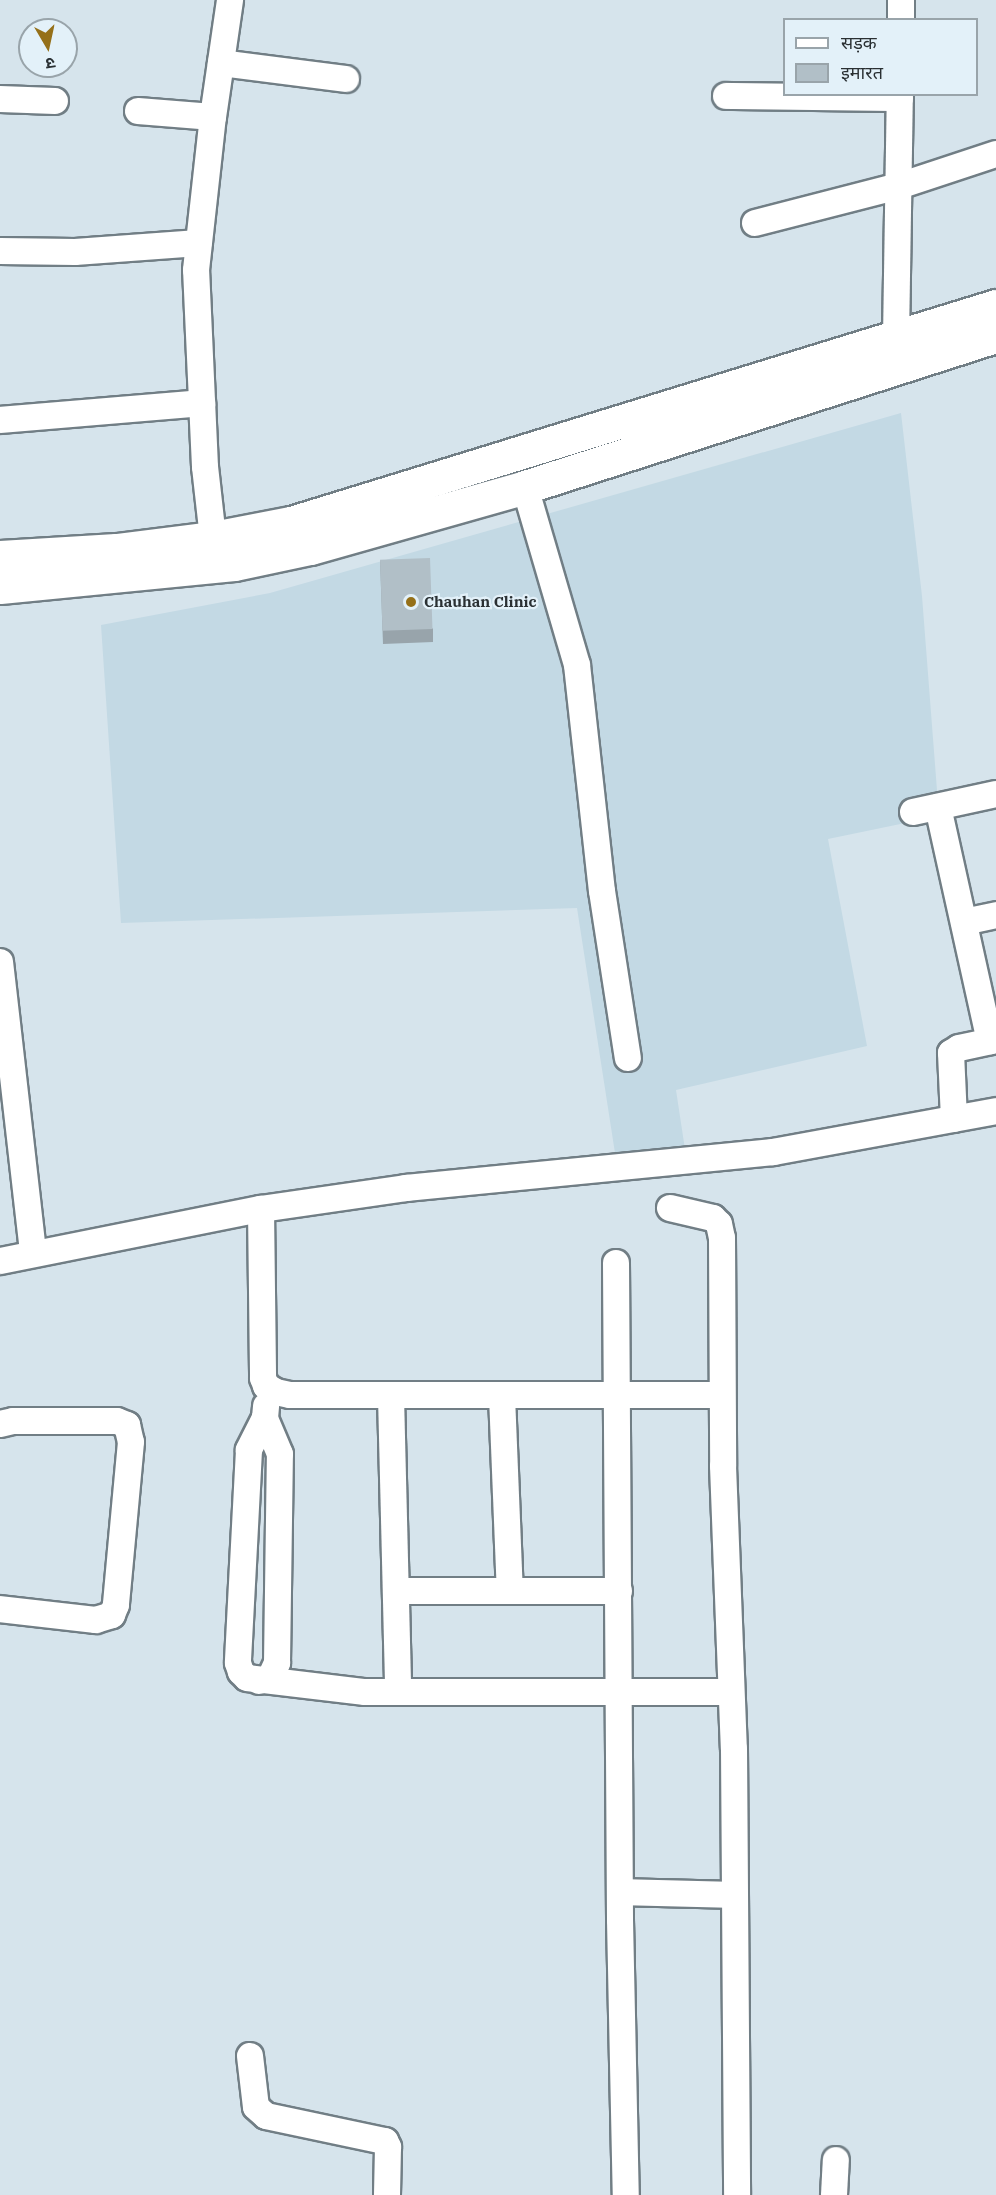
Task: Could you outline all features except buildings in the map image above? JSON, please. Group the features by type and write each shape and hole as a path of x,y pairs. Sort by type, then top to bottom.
{"main road":[{"path":"0,557 116,550 213,538 291,523 896,339 996,306"},
{"path":"0,587 234,564 341,540 525,487 996,336"}],"street":[{"path":"213,538 205,467 196,270 213,117 230,0"},
{"path":"901,0 901,18"},
{"path":"221,63 345,79"},
{"path":"726,96 900,96 896,339"},
{"path":"0,99 55,100"},
{"path":"138,111 213,117"},
{"path":"755,223 900,186 996,154"},
{"path":"0,251 75,252 199,243"},
{"path":"0,420 202,403"},
{"path":"525,487 577,665 602,891 628,1058"},
{"path":"913,812 996,794"},
{"path":"938,807 993,1041 959,1048 951,1053 949,1064 954,1119"},
{"path":"964,922 996,915"},
{"path":"0,962 33,1253"},
{"path":"0,1261 261,1209 406,1188 773,1152 996,1111"},
{"path":"670,1208 714,1218 721,1231 722,1395 732,1692 737,2195"},
{"path":"259,1681 270,1678 275,1671 277,1651 280,1454 266,1418 267,1386 263,1378 261,1209"},
{"path":"616,1263 626,2195"},
{"path":"267,1386 290,1395 722,1395"},
{"path":"391,1396 398,1692"},
{"path":"502,1396 510,1591"},
{"path":"266,1418 249,1450 238,1663 241,1672 247,1678 365,1692 732,1692"},
{"path":"0,1424 13,1421 117,1421 127,1425 131,1442 116,1605 112,1615 96,1620 0,1609"},
{"path":"396,1591 619,1591"},
{"path":"621,1892 734,1895"},
{"path":"250,2056 256,2107 266,2116 385,2141 388,2147 387,2195"},
{"path":"834,2195 836,2160"}],"shaded area":[{"path":"901,413 922,596 939,816 828,839 867,1046 676,1090 686,1156 617,1166 577,908 121,923 101,625 270,593"}],"place":[{"name":"Chauhan Clinic","path":"411,602"}]}
